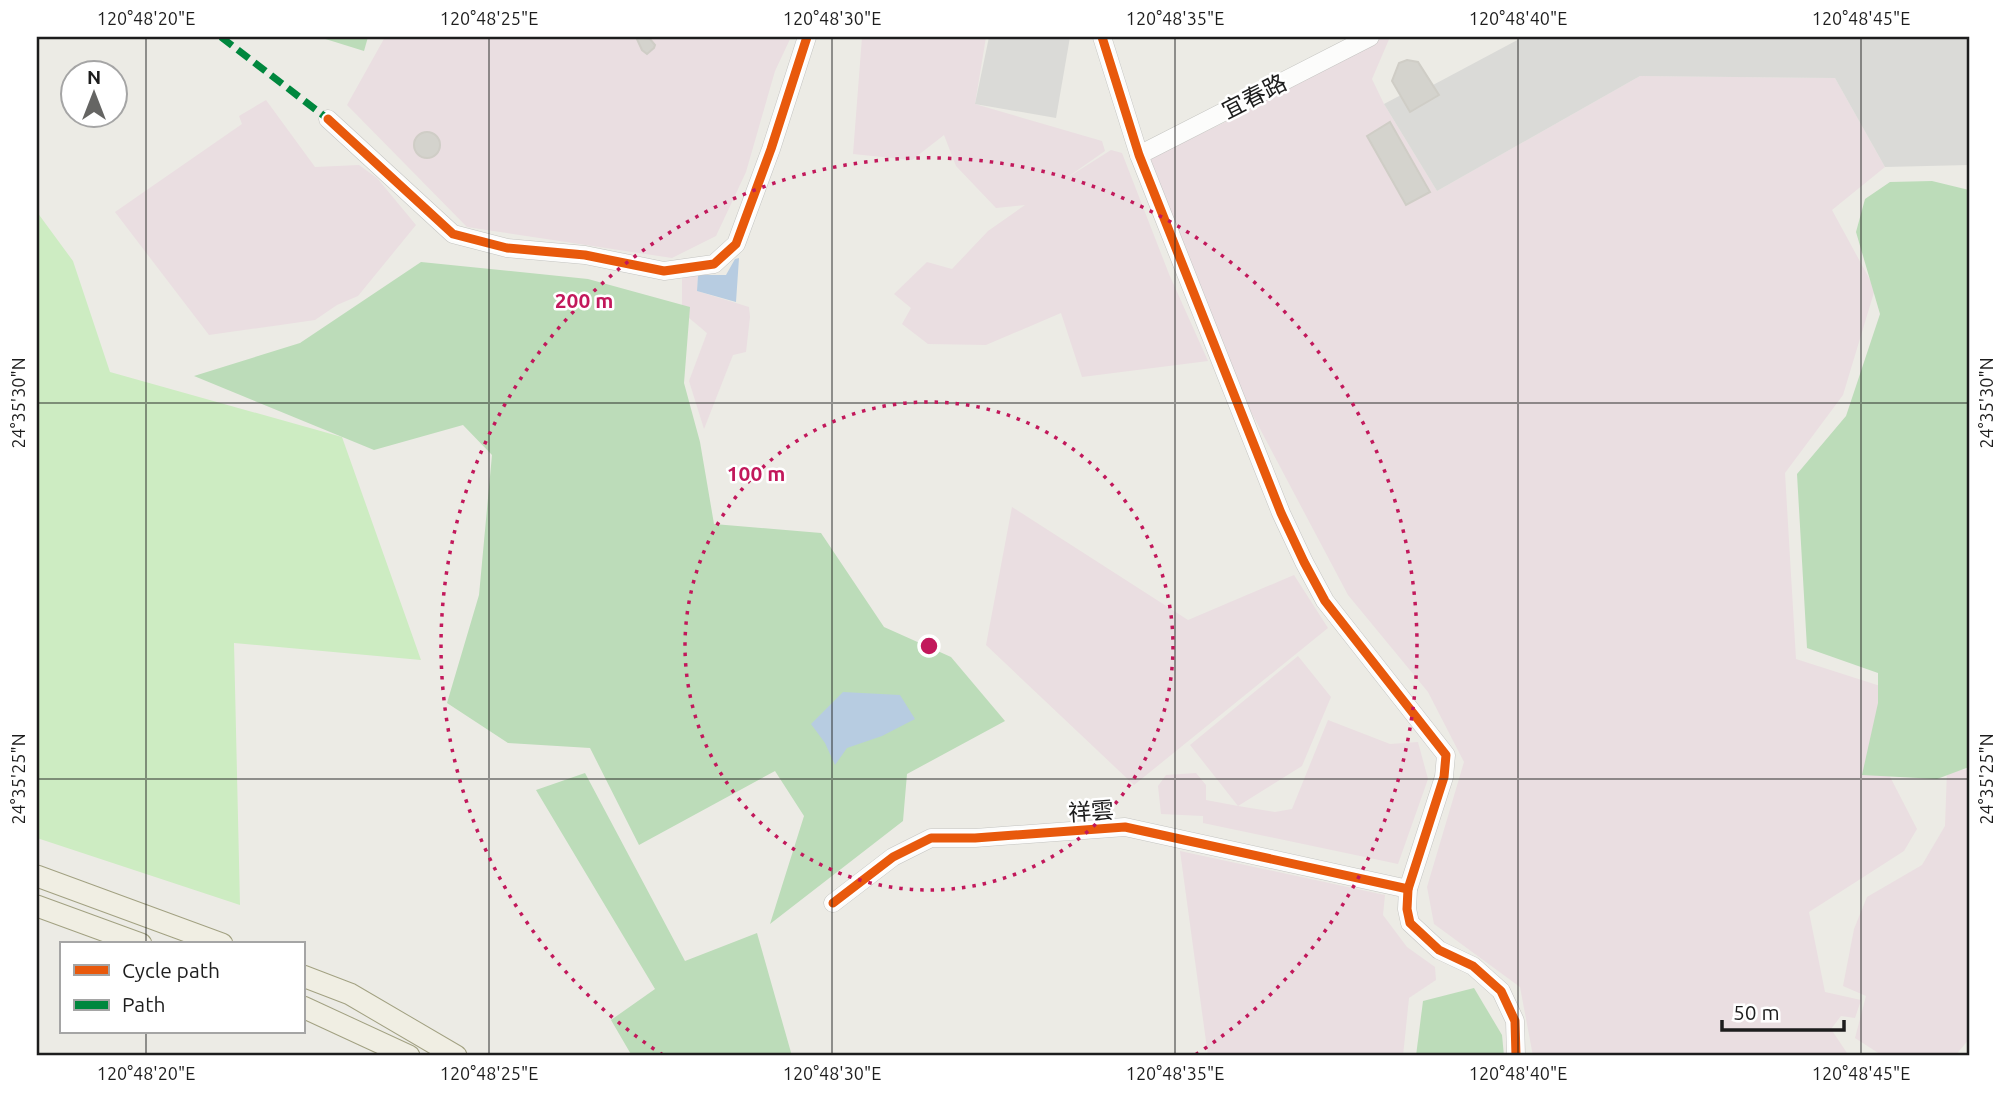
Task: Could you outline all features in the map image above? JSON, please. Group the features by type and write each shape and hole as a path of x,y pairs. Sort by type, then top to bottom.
{"main road":[{"path":"37,876 217,942"},
{"path":"37,906 136,942"},
{"path":"304,976 350,995 456,1056"},
{"path":"304,1007 410,1056"}],"street":[{"path":"328,119 453,234 507,248 584,255 664,271 715,264 736,244 771,149 807,37"},
{"path":"1102,37 1139,155 1281,513 1304,562 1325,601 1446,755 1444,777 1408,889 1409,923 1439,950 1473,966 1501,991 1515,1021 1516,1056"},
{"name":"宜春路","path":"1139,155 1370,37"},
{"name":"祥雲","path":"833,903 893,857 931,838 975,838 1125,827 1408,889"}],"shaded area":[{"path":"385,37 791,37 775,71 746,172 716,236 672,258 467,227 347,105"},
{"path":"862,37 986,37 975,104 1102,141 1105,151 1062,181 1111,150 1122,153 1169,274 1208,361 1082,377 1061,313 986,345 928,344 902,324 911,308 894,294 927,262 952,269 988,231 1025,205 996,208 956,166 944,135 912,160 853,154"},
{"path":"989,37 1070,37 1056,118 975,104"},
{"path":"1363,37 1390,37 1372,79 1384,104 1437,191 1640,76 1835,78 1885,167 1832,210 1875,289 1843,395 1785,473 1796,659 1899,692 1885,767 1917,829 1904,851 1809,912 1825,992 1861,1000 1855,1018 1841,1016 1831,1029 1849,1056 1533,1056 1520,987 1434,924 1427,887 1464,762 1428,692 1348,595 1233,378 1150,158 1236,117 1363,48"},
{"path":"1523,37 1969,37 1969,165 1885,167 1835,78 1640,76 1437,191 1384,104 1401,95 1411,111 1439,95 1433,85"},
{"path":"266,100 315,167 359,165 377,178 416,225 358,296 337,305 315,320 209,335 115,212 242,124 239,116"},
{"path":"698,275 697,291 749,307 750,317 746,352 733,355 704,429 689,381 707,333 682,312 682,278"},
{"path":"1012,507 1188,620 1294,575 1328,628 1134,785 986,645"},
{"path":"1298,656 1331,697 1302,766 1238,806 1190,745"},
{"path":"1328,720 1390,744 1418,742 1428,779 1398,864 1203,823 1203,816 1161,814 1158,786 1166,775 1196,773 1206,785 1206,800 1275,812 1292,809"},
{"path":"1947,770 1969,770 1969,1039 1955,1056 1883,1056 1855,1038 1866,996 1843,986 1854,929 1867,897 1922,865 1945,826"},
{"path":"1180,851 1385,895 1383,915 1407,947 1435,967 1436,980 1409,998 1403,1056 1208,1056"}],"green space":[{"path":"319,37 368,37 364,51"},
{"path":"1932,181 1969,190 1969,767 1937,779 1862,775 1878,703 1878,673 1807,648 1797,474 1846,416 1880,314 1856,232 1865,199 1890,182"},
{"path":"37,212 73,261 110,372 342,437 421,660 234,643 240,905 37,838"},
{"path":"421,262 588,279 690,307 684,383 700,442 714,524 821,533 884,627 951,657 1005,721 907,774 903,821 770,924 804,816 775,771 639,845 590,748 508,743 447,703 479,595 492,455 463,425 374,450 194,376 300,343"},
{"path":"585,773 685,961 757,933 792,1056 632,1056 611,1020 655,989 536,790"},
{"path":"1474,988 1502,1035 1504,1056 1416,1056 1423,1001"}],"water":[{"path":"739,258 736,302 697,291 698,275 726,275 735,259"},
{"path":"843,692 900,695 915,719 882,736 847,748 835,765 825,743 811,724"}],"building":[{"path":"636,37 650,39 655,45 654,48 647,54"},
{"path":"1407,60 1418,62 1439,95 1410,112 1392,81 1399,63"},
{"path":"1390,122 1430,192 1406,205 1367,136"},
{"path":"427,132 436,136 440,145 436,154 427,158 418,154 414,145 418,136"}],"marked path":[{"path":"221,37 328,119"}],"cycle path":[{"path":"328,119 453,234 507,248 585,255 664,271 714,264 736,244 771,149 807,37"},
{"path":"1102,37 1139,155 1281,513 1304,562 1325,601 1446,755 1444,777 1408,889 1407,909 1410,923 1439,950 1473,966 1501,991 1515,1021 1516,1056"},
{"path":"833,903 893,857 931,838 975,838 1125,827 1408,889"}]}
